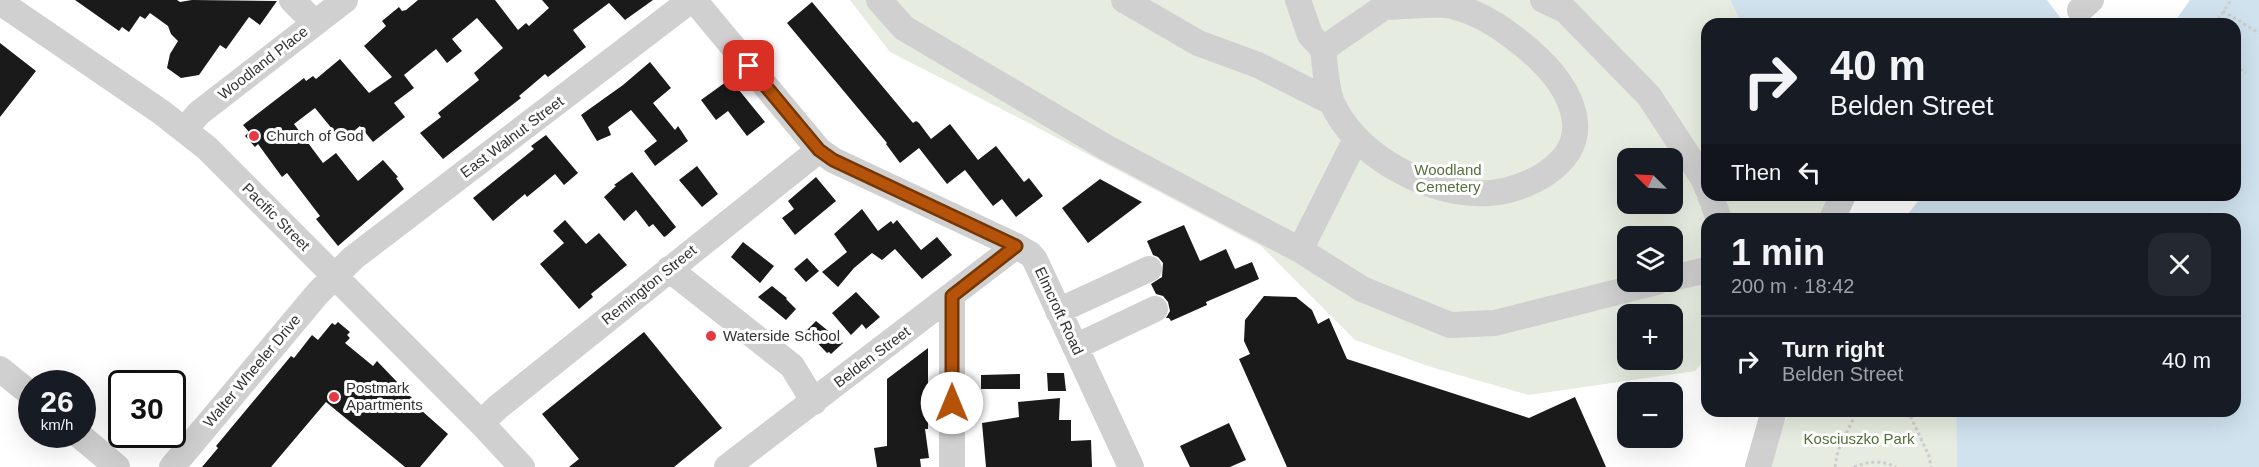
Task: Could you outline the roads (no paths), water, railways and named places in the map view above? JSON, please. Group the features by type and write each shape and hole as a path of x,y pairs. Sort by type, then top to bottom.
{"street":[{"path":"292,0 315,23"},
{"name":"Woodland Place","path":"185,129 199,113 345,0"},
{"name":"Elmcroft Road","path":"692,0 819,150 833,160 1030,254 1035,260 1131,467"},
{"name":"East Walnut Street","path":"334,276 353,258 692,0"},
{"path":"879,0 904,28 1107,148 1300,250 1362,289 1450,324 1495,322 1617,292"},
{"path":"1124,0 1198,43 1258,64 1331,102"},
{"path":"1298,0 1310,34 1323,49 1331,102 1356,139 1383,160 1412,178 1436,187 1461,192 1490,193 1533,182 1549,172 1563,158 1572,141 1576,124 1560,83 1520,42 1474,14 1462,3 1384,4 1323,49"},
{"path":"1543,0 1565,10 1649,96 1701,175"},
{"name":"Pacific Street","path":"0,2 185,129 215,156 522,467"},
{"path":"1300,250 1356,139"},
{"name":"Remington Street","path":"481,423 819,150"},
{"name":"Belden Street","path":"727,467 755,459 813,402 1016,246"},
{"path":"1058,311 1149,268"},
{"path":"669,269 792,366 813,402"},
{"path":"1683,275 1701,271"},
{"name":"Walter Wheeler Drive","path":"172,467 334,276"},
{"path":"952,296 952,467"},
{"path":"1075,347 1155,309"},
{"path":"0,369 18,384"},
{"path":"1758,467 1772,417"},
{"path":"94,448 117,467"}],"water":[{"path":"1730,0 2047,0 2060,18 1739,18"},
{"path":"2190,0 2259,0 2259,467 1957,467 1956,417 2241,417 2241,213 1909,213 1918,201 2241,201 2241,18 2177,18"}],"place":[{"name":"Church of God","path":"254,136"},
{"name":"Waterside School","path":"711,336"},
{"name":"Postmark Apartments","path":"334,397"}],"park label":[{"name":"Woodland Cemetery","path":"1448,178"},
{"name":"Kosciuszko Park","path":"1859,439"}]}
